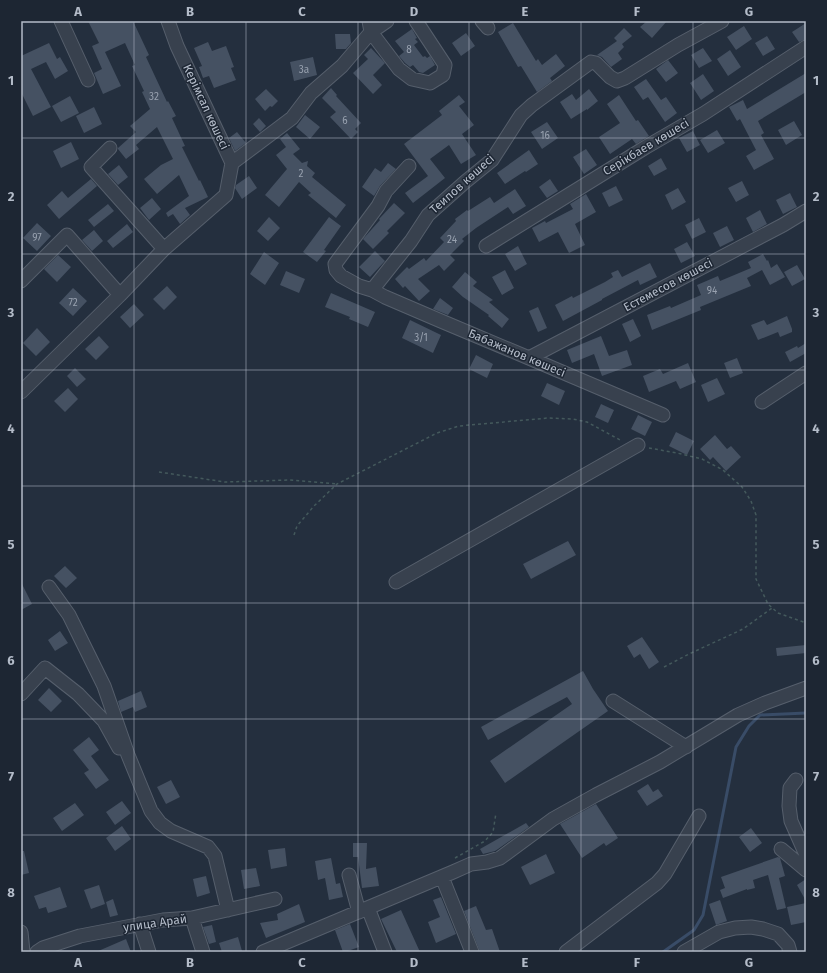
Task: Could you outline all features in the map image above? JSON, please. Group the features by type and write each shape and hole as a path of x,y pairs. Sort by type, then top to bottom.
{"street":[{"path":"61,21 88,80"},
{"name":"Керімсал көшесі","path":"164,249 226,195 232,163 177,46 168,21"},
{"path":"232,163 292,118 311,93 342,66 370,26 387,21"},
{"path":"370,26 399,69 412,80 430,83 444,75 445,65 416,21"},
{"name":"Теипов көшесі","path":"372,290 411,241 428,215 492,160 521,115 532,105 592,62 617,81 625,78 678,44 722,21"},
{"name":"Серікбаев көшесі","path":"486,246 646,147 703,114 806,47"},
{"path":"21,392 120,295 164,249 91,166 110,148"},
{"name":"Бабажанов көшесі","path":"409,166 386,191 378,206 335,264 336,270 341,276 359,286 372,290 385,297 663,415"},
{"name":"Естемесов көшесі","path":"529,358 806,212"},
{"path":"21,281 67,235 120,295"},
{"path":"762,402 806,374"},
{"path":"396,582 638,445"},
{"path":"49,587 69,616 104,686 128,755 151,811 160,823 170,831 208,847 215,856 228,910"},
{"path":"21,694 45,668 78,694 104,721 121,751 128,755"},
{"path":"263,952 364,910 449,870 500,858 553,819 660,762 738,716 765,703 806,688"},
{"path":"613,701 686,747"},
{"path":"796,780 790,788 789,806 791,821 806,855"},
{"path":"566,952 657,883 665,874 699,816"},
{"path":"781,849 806,870"},
{"path":"449,870 472,952"},
{"path":"349,875 364,910 385,952"},
{"name":"улица Арай","path":"37,952 43,948 80,936 162,920 192,918 275,899"},
{"path":"192,918 203,952"},
{"path":"140,924 150,952"},
{"path":"684,952 718,932 735,928 750,927 763,929 778,934 788,945 790,952"},
{"path":"21,932 23,952"}],"path":[{"path":"159,472 225,482 290,480 337,484"},
{"path":"664,667 742,629 772,608"},
{"path":"449,870 485,841 492,832 496,813"}],"building":[{"path":"88,21 133,21 149,55 146,57 167,102 168,101 176,116 172,118 185,146 182,147 208,197 185,208 190,215 180,224 173,214 168,217 166,213 189,196 179,175 157,194 144,179 161,165 173,159 157,127 136,145 139,149 126,159 118,149 136,132 130,126 150,109 142,92 144,91 132,66 135,65 125,43 105,52 121,86 103,94 94,73 102,69 92,46 99,43"},
{"path":"647,21 667,21 652,38 640,27"},
{"path":"513,23 536,61 538,59 542,65 556,54 565,66 550,78 552,81 537,92 521,66 518,67 498,32"},
{"path":"806,23 806,39 799,42 792,32"},
{"path":"744,26 752,39 736,50 727,37"},
{"path":"624,28 632,36 622,44 624,47 618,53 622,59 611,67 602,57 597,55 617,41 614,38"},
{"path":"412,29 417,38 415,39 418,42 414,45 423,57 425,56 427,58 430,56 435,65 423,73 419,72 413,65 410,67 405,63 399,56 404,52 395,41"},
{"path":"466,33 475,46 461,56 452,43"},
{"path":"335,34 350,34 351,43 346,49 336,49"},
{"path":"767,36 775,49 763,56 755,43"},
{"path":"208,42 212,51 226,46 234,67 231,68 236,80 214,88 209,76 203,78 199,67 202,66 194,48"},
{"path":"49,43 57,59 60,57 68,71 55,79 46,62 31,69 51,107 33,116 21,92 21,56"},
{"path":"371,48 385,63 373,75 382,85 373,94 353,73 368,59 364,55"},
{"path":"703,48 712,61 699,68 691,55"},
{"path":"730,50 741,67 728,76 717,59"},
{"path":"313,57 317,75 294,81 290,62"},
{"path":"668,60 678,73 666,82 656,69"},
{"path":"806,73 806,92 758,121 764,133 761,135 774,159 754,170 746,156 756,150 740,119 737,121 729,107 743,100 747,109"},
{"path":"703,74 714,91 701,100 690,83"},
{"path":"646,79 661,100 666,97 677,113 665,122 648,97 643,100 634,87"},
{"path":"331,88 337,95 336,96 361,123 355,129 358,132 351,139 330,117 336,112 322,98"},
{"path":"266,89 278,101 265,111 255,99"},
{"path":"589,89 598,101 587,110 571,119 560,102 572,94 576,100"},
{"path":"459,95 465,102 459,106 474,125 462,134 476,155 461,164 449,145 430,159 445,178 413,203 405,193 428,176 404,144 442,115 439,111"},
{"path":"619,95 636,121 638,120 649,136 636,144 632,139 610,154 599,137 620,123 607,104"},
{"path":"70,96 79,113 61,122 52,106"},
{"path":"94,107 102,124 84,133 76,116"},
{"path":"305,115 320,127 310,139 296,127"},
{"path":"259,118 266,126 260,132 253,124"},
{"path":"794,121 802,135 786,145 778,130"},
{"path":"547,122 558,138 542,149 531,132"},
{"path":"717,130 725,143 708,153 700,140"},
{"path":"693,131 700,145 687,152 679,138"},
{"path":"237,132 246,143 235,151 229,138"},
{"path":"287,133 300,149 293,154 302,163 308,161 307,166 315,173 312,177 346,205 336,218 308,195 311,193 299,182 279,207 265,195 287,169 276,155 286,147 280,139"},
{"path":"71,142 79,159 61,168 53,151"},
{"path":"586,149 597,165 584,174 573,157"},
{"path":"529,150 538,164 505,184 497,173"},
{"path":"661,158 667,169 654,176 648,166"},
{"path":"388,163 396,169 380,186 374,196 362,187 375,168 381,172"},
{"path":"119,165 128,177 118,185 108,174"},
{"path":"249,176 257,188 242,199 235,188 236,185"},
{"path":"91,179 97,186 59,219 47,205 62,191 68,198"},
{"path":"550,179 558,191 547,198 539,187"},
{"path":"742,181 749,195 736,202 728,188"},
{"path":"616,186 623,200 609,207 602,193"},
{"path":"678,188 686,202 672,210 665,195"},
{"path":"515,189 526,206 513,214 508,207 462,239 464,241 450,255 455,260 444,271 439,265 418,279 430,291 419,301 405,286 403,288 395,279 407,267 409,269 424,258 426,261 444,242 440,238 456,221 455,219 467,210 468,211 490,197 494,203"},
{"path":"790,193 797,207 783,214 776,200"},
{"path":"586,194 596,212 575,224 585,245 569,253 558,232 539,242 532,228 545,221 546,223 573,209 570,204"},
{"path":"152,198 161,209 149,220 140,208"},
{"path":"394,203 405,213 387,231 389,233 373,249 363,239"},
{"path":"108,204 114,211 94,227 88,220"},
{"path":"760,210 767,224 753,232 746,218"},
{"path":"269,217 280,228 268,241 257,231"},
{"path":"329,217 341,226 324,250 326,251 317,262 303,252"},
{"path":"699,218 706,232 692,239 685,225"},
{"path":"37,223 51,236 37,251 23,238"},
{"path":"127,224 133,232 113,248 107,241"},
{"path":"727,226 734,240 720,247 713,233"},
{"path":"94,230 103,241 92,251 82,240"},
{"path":"687,242 695,256 681,263 674,249"},
{"path":"518,246 527,264 515,271 505,254"},
{"path":"375,251 385,261 370,277 359,267"},
{"path":"264,252 279,263 265,285 250,274"},
{"path":"763,254 767,261 768,260 771,268 777,264 785,277 770,285 762,270 747,278 751,286 700,307 701,310 652,330 647,315 670,306 671,308 701,295 697,285 718,276 720,281 751,268 748,262"},
{"path":"58,255 71,267 57,282 44,269"},
{"path":"650,263 657,277 640,285 638,280 563,321 555,305 605,282 613,277 611,273 618,270 622,277"},
{"path":"797,265 805,279 792,286 784,272"},
{"path":"505,270 514,288 502,295 492,277"},
{"path":"286,271 305,279 299,293 280,285"},
{"path":"465,272 477,282 473,286 493,300 489,302 509,319 502,328 488,316 489,315 463,297 452,287"},
{"path":"167,286 177,297 164,310 153,299"},
{"path":"73,288 87,301 73,316 59,303"},
{"path":"331,293 375,312 368,327 349,319 350,317 325,307"},
{"path":"440,298 453,308 448,315 433,309"},
{"path":"134,304 144,315 130,328 120,317"},
{"path":"538,307 547,328 538,332 529,311"},
{"path":"787,316 792,332 780,337 778,332 758,340 751,325 764,320 767,325"},
{"path":"633,319 641,336 630,342 622,324"},
{"path":"410,320 441,335 433,353 402,338"},
{"path":"37,328 50,342 36,356 23,343"},
{"path":"99,336 109,347 96,360 85,349"},
{"path":"601,336 609,356 627,350 632,365 602,376 594,354 572,363 567,350"},
{"path":"806,343 806,353 790,362 785,352 797,346 798,348"},
{"path":"476,355 493,364 487,378 469,369"},
{"path":"737,358 743,373 730,378 724,363"},
{"path":"688,363 696,382 680,389 676,381 649,392 643,376 660,369 663,374"},
{"path":"75,368 86,379 77,387 67,376"},
{"path":"717,378 725,394 708,402 701,385"},
{"path":"547,383 565,391 559,405 541,396"},
{"path":"68,388 78,399 65,412 54,401"},
{"path":"601,404 614,410 608,423 595,417"},
{"path":"638,415 652,422 645,436 631,429"},
{"path":"676,432 694,441 687,455 669,446"},
{"path":"715,435 727,449 731,446 741,457 726,471 713,457 710,460 700,449"},
{"path":"568,541 576,555 531,579 523,564"},
{"path":"65,566 77,578 66,588 54,576"},
{"path":"21,582 32,604 21,610"},
{"path":"60,631 68,643 55,651 48,640"},
{"path":"642,637 659,662 649,669 640,654 634,658 627,646"},
{"path":"806,645 806,653 777,656 776,648"},
{"path":"583,671 608,711 505,783 490,761 572,704 567,697 488,740 481,727"},
{"path":"49,688 62,701 51,712 38,700"},
{"path":"141,691 147,707 135,712 133,707 121,712 118,701"},
{"path":"89,737 99,750 91,756 109,780 96,789 84,773 89,770 73,750"},
{"path":"171,780 180,797 166,804 157,787"},
{"path":"648,784 653,792 658,789 663,796 647,806 637,791"},
{"path":"122,801 131,813 115,825 106,812"},
{"path":"75,803 84,815 62,831 53,818"},
{"path":"596,804 618,838 606,846 604,843 582,858 560,824"},
{"path":"526,823 529,827 495,851 483,854 480,849"},
{"path":"122,826 131,839 115,851 106,838"},
{"path":"751,828 762,843 750,852 739,837"},
{"path":"353,843 367,843 366,869 376,867 379,886 362,888 358,857 353,857"},
{"path":"285,848 287,866 271,869 268,850"},
{"path":"21,851 24,851 29,873 21,875"},
{"path":"546,854 555,873 530,885 521,867"},
{"path":"778,857 780,858 785,876 779,878 786,908 777,910 768,875 753,880 755,888 747,889 723,898 720,890 725,888 721,877"},
{"path":"331,858 336,884 340,883 343,897 329,900 325,878 318,880 315,861"},
{"path":"256,868 260,886 244,889 241,870"},
{"path":"206,876 210,893 197,897 193,879"},
{"path":"806,879 806,901 797,885"},
{"path":"99,885 105,904 91,909 84,890"},
{"path":"60,887 67,907 48,913 46,907 39,909 34,896"},
{"path":"441,897 456,934 436,943 428,922 440,917 433,900"},
{"path":"113,899 118,915 110,917 106,902"},
{"path":"720,900 727,921 716,925 709,904"},
{"path":"806,903 806,922 791,925 787,907"},
{"path":"299,904 305,922 266,938 260,923 278,920 277,914"},
{"path":"476,906 486,930 492,929 500,952 480,952 464,911"},
{"path":"401,910 420,952 397,952 381,919"},
{"path":"350,924 359,947 343,952 335,930"},
{"path":"212,925 216,942 209,944 203,927"},
{"path":"238,937 242,951 222,952 219,943"},
{"path":"126,939 131,952 96,952"}],"waterway":[{"path":"663,952 694,930 703,915 736,747 749,726 760,715 806,713"}]}
